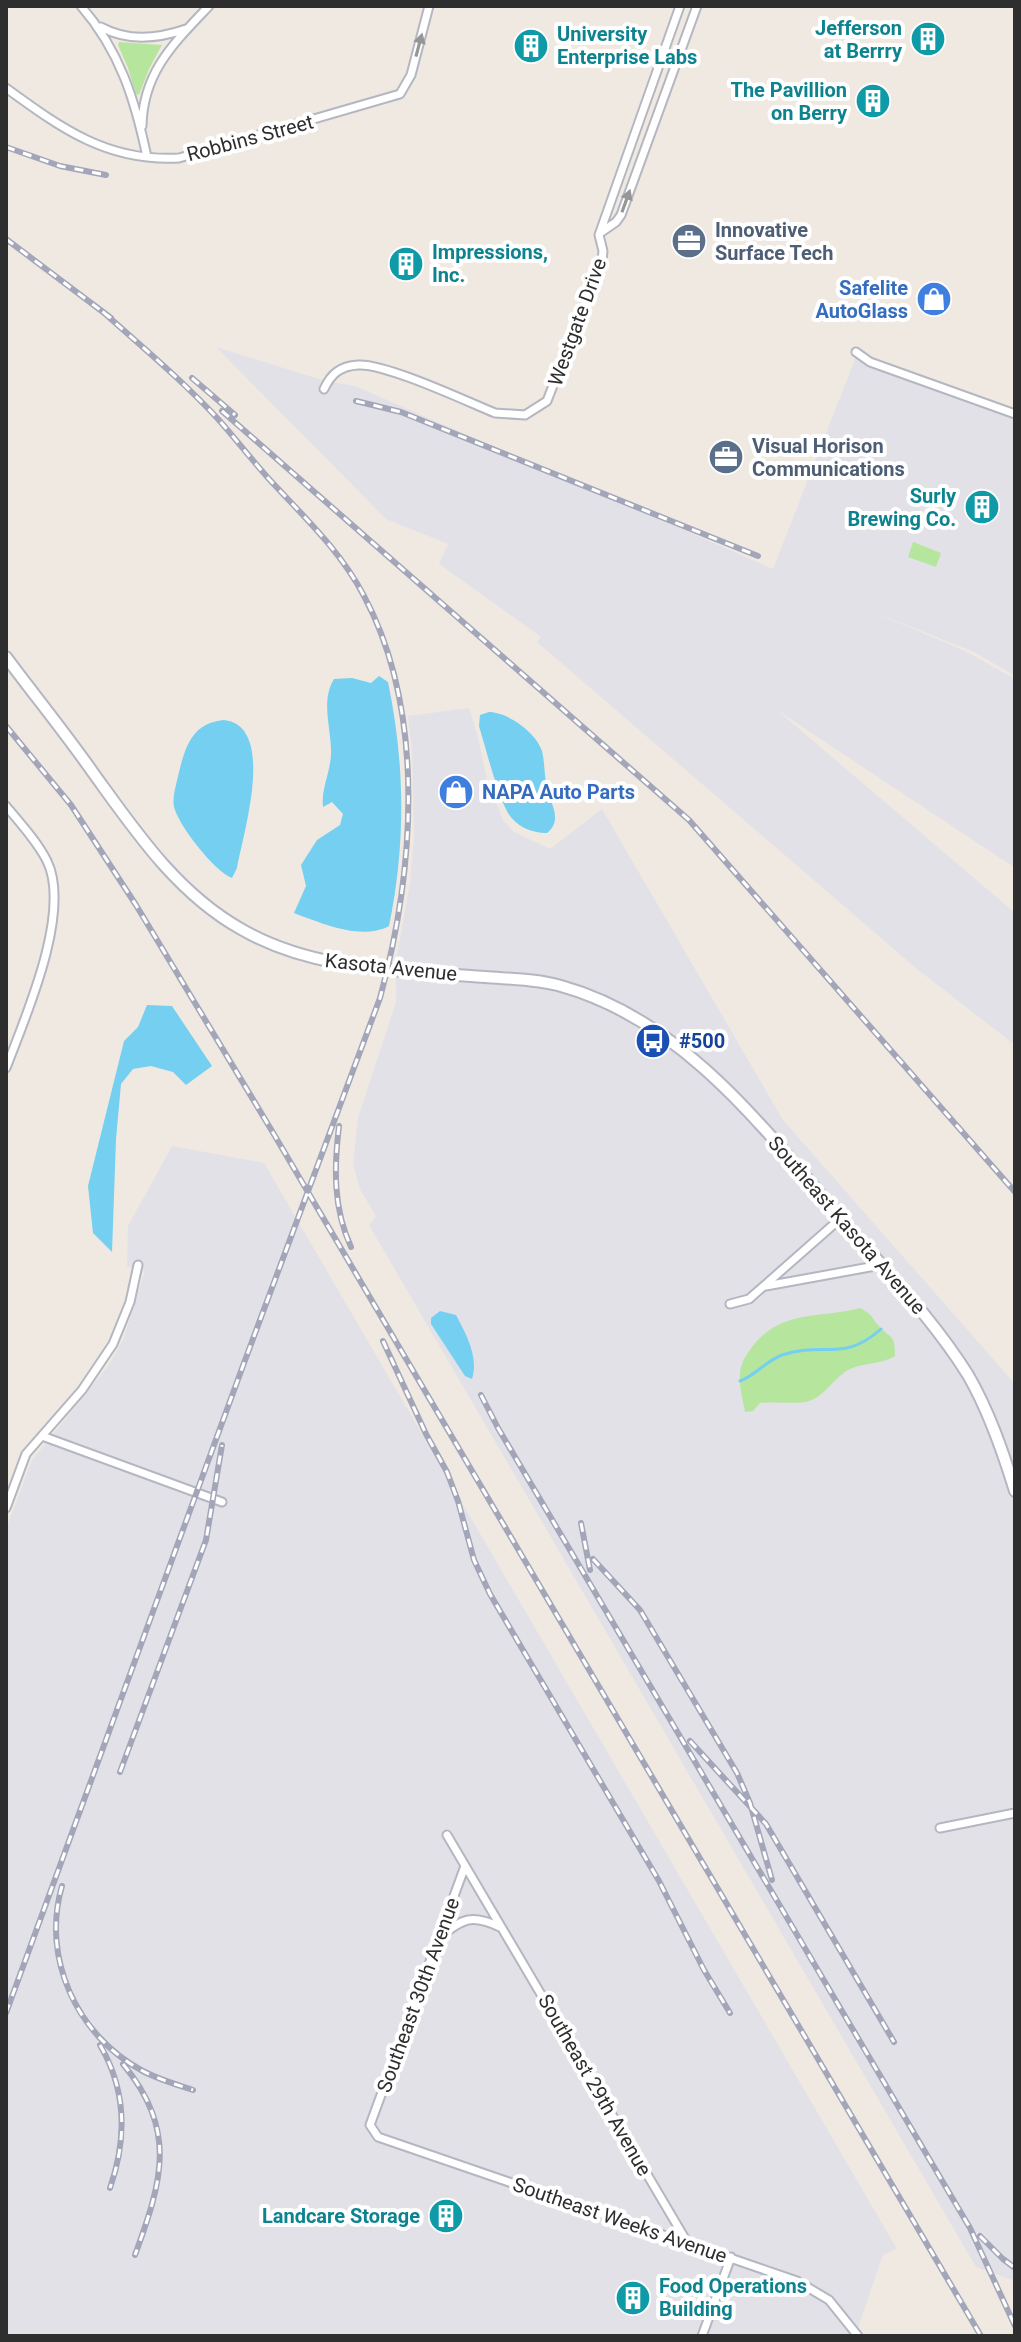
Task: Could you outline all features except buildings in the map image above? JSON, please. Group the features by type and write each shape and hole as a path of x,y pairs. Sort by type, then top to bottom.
{"street":[{"path":"81,6 95,22 120,63 147,157"},
{"path":"142,133 143,107 164,54 209,6"},
{"name":"Robbins Street","path":"6,88 83,140 120,152 179,158 400,94 407,84 429,6"},
{"name":"Westgate Drive","path":"324,389 329,378 340,369 369,365 495,413 525,415 547,401 602,260 599,235 680,6"},
{"name":"Westgate Drive","path":"599,235 621,215 697,6"},
{"path":"95,22 117,34 143,38 156,38 188,28"},
{"path":"856,352 870,362 1015,414"},
{"name":"Kasota Avenue","path":"6,657 120,810 186,890 225,920 286,950 332,962 557,985 616,1008"},
{"path":"6,806 47,862 53,899 48,944 37,988 6,1068"},
{"name":"Southeast Kasota Avenue","path":"616,1008 668,1041 722,1084 928,1318 969,1377 999,1443 1015,1491"},
{"path":"6,1035 17,1040"},
{"path":"730,1304 749,1299 765,1287 841,1218"},
{"path":"6,1508 26,1454 82,1390 113,1344 130,1302 138,1265"},
{"path":"765,1287 881,1265"},
{"path":"42,1436 222,1502"},
{"path":"940,1828 1015,1813"},
{"name":"Southeast 29th Avenue","path":"447,1835 687,2242"},
{"name":"Southeast 30th Avenue","path":"370,2125 465,1866"},
{"path":"439,1938 460,1921 482,1918 502,1928"},
{"name":"Southeast Weeks Avenue","path":"370,2125 378,2137 797,2281 819,2292 840,2311 858,2336"},
{"path":"702,2336 731,2257"}],"shaded area":[{"path":"216,347 325,381 355,386 773,569 857,354 1015,416 1015,676 974,652 866,609 965,651 1015,679 1015,868 777,710 1015,913 1015,1045 917,969 537,642 541,637 439,564 448,544 386,519"},
{"path":"469,708 487,780 503,820 514,832 550,849 602,809 783,1120 1015,1384 1015,2281 976,2267 369,1225 376,1216 360,1189 353,1164 358,1118 396,1002 396,961 410,883 414,834 408,716"},
{"path":"172,1146 264,1163 897,2249 883,2255 855,2336 6,2336 6,1529 32,1460 108,1366 123,1340 145,1271 127,1266 128,1226"}],"green space":[{"path":"119,42 162,45 139,95 136,94"},
{"path":"913,542 941,553 936,567 908,557"},
{"path":"860,1308 892,1338 895,1356 848,1370 809,1401 760,1403 753,1411 745,1412 740,1384 741,1367 763,1335 775,1326 802,1317"}],"water":[{"path":"379,676 388,682 394,712 400,773 401,835 389,926 366,932 329,925 294,913 306,886 301,865 317,840 340,825 343,814 332,802 323,807 331,755 327,706 330,688 334,679 352,678 371,683"},
{"path":"489,712 504,715 520,724 539,744 555,818 547,833 535,832 520,825 508,813 479,726 480,715"},
{"path":"224,720 240,727 249,741 253,760 249,808 237,868 232,878 216,867 198,847 174,807 174,792 191,739 204,726"},
{"path":"147,1005 172,1006 212,1066 186,1085 173,1072 151,1066 133,1069 121,1084 112,1252 93,1233 88,1186 124,1041 138,1027"},
{"path":"440,1311 456,1315 464,1330 473,1354 472,1379 465,1376 431,1324 431,1318"}],"waterway":[{"path":"740,1381 782,1355 844,1348 868,1339 881,1329"}],"railway":[{"path":"6,147 60,166 106,175"},
{"path":"6,239 111,318"},
{"path":"6,2013 380,998 401,899 406,847 406,742 398,691 384,642 364,596 332,549 218,419 102,311"},
{"path":"192,378 235,415"},
{"path":"356,401 401,412 758,556"},
{"path":"222,411 689,820 1015,1192"},
{"path":"6,726 71,805 136,905 981,2336"},
{"path":"339,1126 336,1188 341,1218 351,1247"},
{"path":"383,1341 447,1472 474,1560 490,1594 659,1881 704,1970 730,2013"},
{"path":"481,1395 970,2228 1015,2326"},
{"path":"120,1772 206,1540 222,1445"},
{"path":"581,1523 590,1570"},
{"path":"593,1559 640,1610 737,1773 750,1803 772,1880"},
{"path":"690,1741 766,1824 894,2042"},
{"path":"62,1886 56,1940 61,1967 82,2015 118,2055 147,2073 193,2090"},
{"path":"100,2045 115,2080 122,2115 116,2170 110,2188"},
{"path":"123,2064 152,2112 160,2157 158,2180 135,2255"},
{"path":"980,2236 1015,2268"}],"place":[{"name":"Jefferson at Berrry","path":"928,39"},
{"name":"University Enterprise Labs","path":"531,46"},
{"name":"The Pavillion on Berry","path":"873,101"},
{"name":"Innovative Surface Tech","path":"689,241"},
{"name":"Impressions, Inc.","path":"406,264"},
{"name":"Safelite AutoGlass","path":"934,299"},
{"name":"Visual Horison Communications","path":"726,457"},
{"name":"Surly Brewing Co.","path":"982,507"},
{"name":"NAPA Auto Parts","path":"456,792"},
{"name":"#500","path":"653,1041"},
{"name":"Landcare Storage","path":"446,2216"},
{"name":"Food Operations Building","path":"633,2298"}]}
